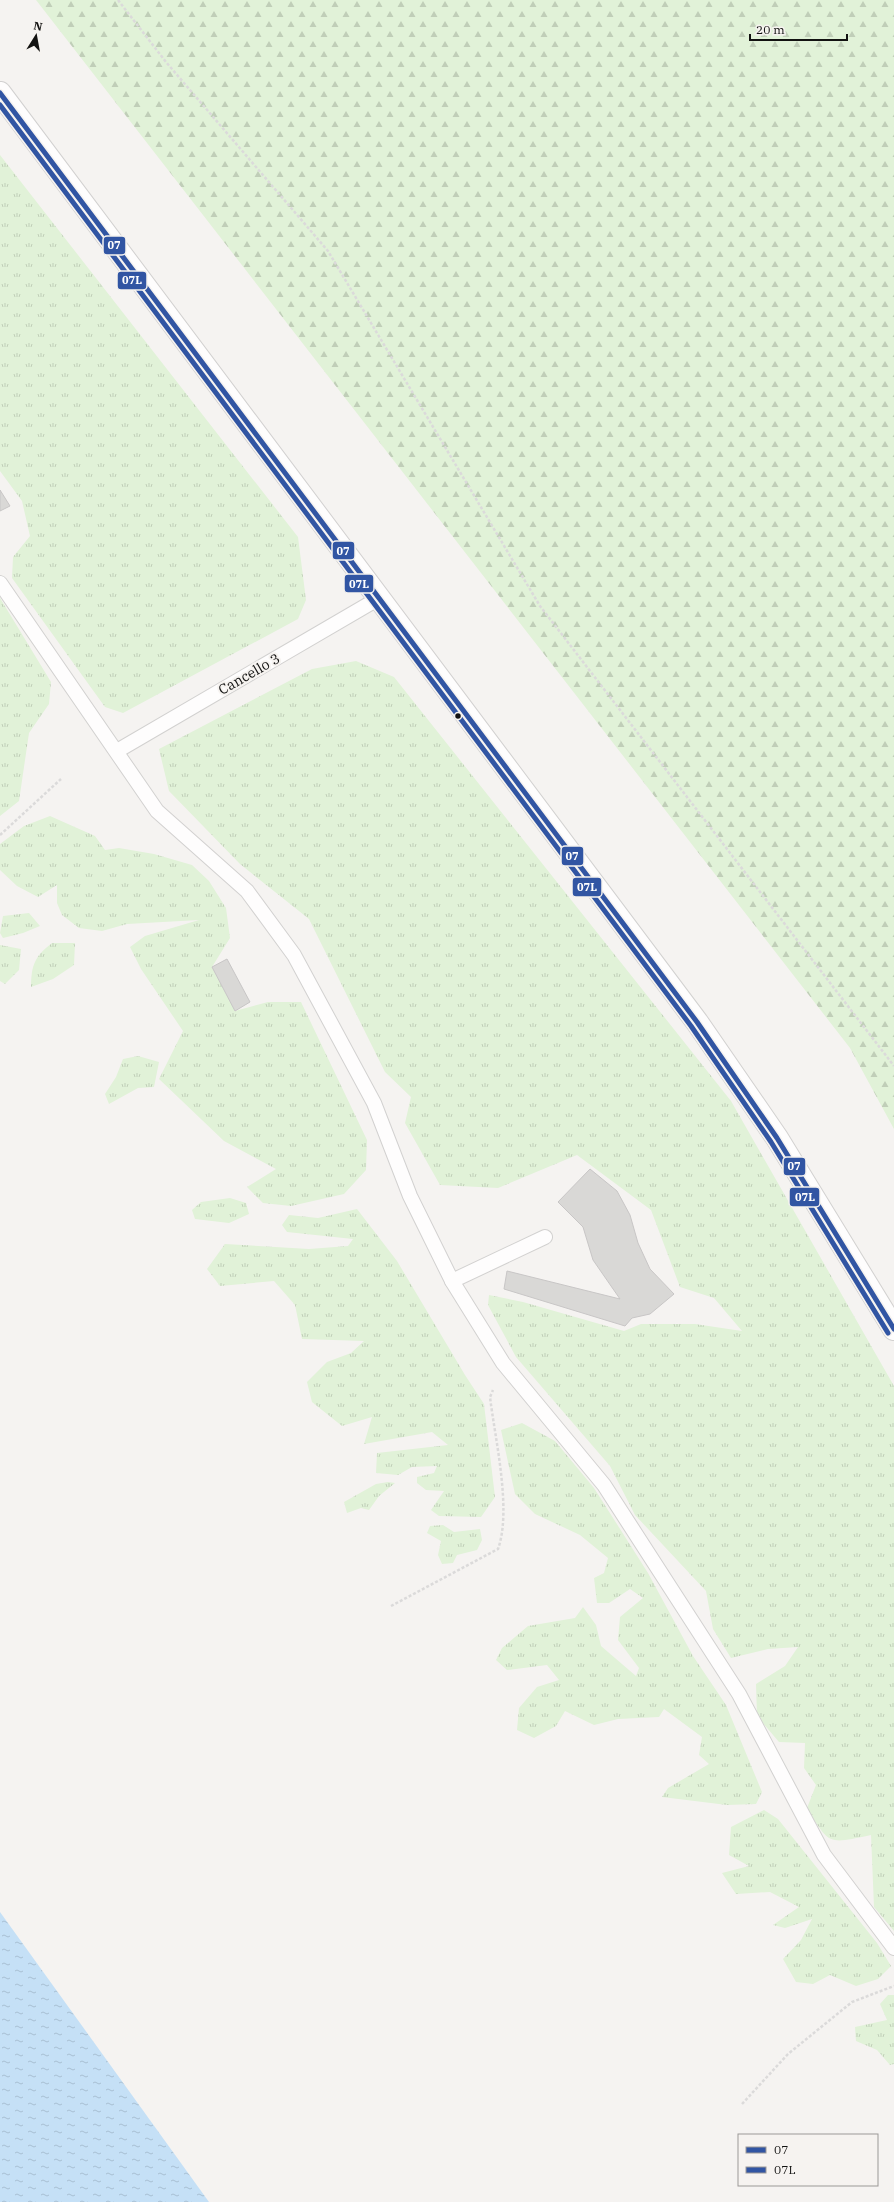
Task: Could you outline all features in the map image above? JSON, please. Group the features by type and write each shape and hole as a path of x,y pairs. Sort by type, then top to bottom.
{"main road":[{"path":"0,93 380,597 720,1054 785,1150 894,1329"}],"lane":[{"path":"0,583 157,811 247,891 294,955 374,1102 410,1196 452,1281 503,1363 604,1485 739,1694 824,1855 894,1948"},
{"name":"Cancello 3","path":"117,751 380,597"},
{"path":"452,1281 545,1237"}],"path":[{"path":"118,0 166,62 328,251 540,606 894,1066"},
{"path":"0,835 61,779"},
{"path":"391,1606 498,1549 503,1535 504,1502 490,1397 503,1363"},
{"path":"742,2104 788,2054 852,2002 894,1986"}],"green space":[{"path":"36,0 894,0 894,1129 850,1048"},
{"path":"0,155 298,537 306,600 298,619 123,713 105,707 12,578 13,557 30,536 22,501 0,471"},
{"path":"0,598 51,682 49,704 29,733 19,801 0,816"},
{"path":"356,661 394,677 731,1101 894,1386 894,1931 874,1907 871,1835 846,1840 832,1839 826,1836 807,1808 816,1785 804,1768 805,1743 779,1742 757,1716 756,1684 785,1666 798,1647 768,1649 731,1658 713,1629 706,1591 635,1515 610,1466 516,1357 488,1305 489,1295 523,1302 624,1331 641,1324 695,1324 742,1331 714,1298 680,1287 651,1210 577,1155 498,1188 440,1185 405,1123 411,1097 385,1072 309,919 240,864 169,791 159,749 312,669"},
{"path":"50,816 95,836 105,850 119,848 154,854 192,865 209,881 226,908 230,938 212,967 235,1011 268,1002 301,1002 367,1140 366,1170 344,1194 291,1206 263,1203 247,1187 276,1169 224,1141 159,1079 183,1031 141,969 130,947 145,936 199,920 127,924 102,931 79,928 62,915 57,903 57,885 38,897 17,886 0,870 0,844 24,826"},
{"path":"29,913 40,926 23,933 3,938 0,933 3,916"},
{"path":"52,943 75,943 74,965 53,979 31,987 32,973 35,962 42,952"},
{"path":"0,945 21,949 19,970 5,984 0,981"},
{"path":"138,1056 159,1062 154,1087 138,1088 109,1104 105,1094 116,1077 123,1059"},
{"path":"230,1198 246,1203 249,1214 229,1223 195,1219 192,1210 201,1202"},
{"path":"357,1209 397,1261 484,1404 495,1497 481,1517 439,1516 431,1510 444,1491 426,1490 417,1483 417,1477 434,1473 437,1466 412,1467 398,1475 376,1473 377,1453 448,1445 432,1432 364,1444 372,1417 342,1426 312,1402 307,1382 327,1362 351,1353 364,1341 302,1339 295,1305 274,1281 220,1286 207,1269 225,1244 309,1249 348,1246 353,1239 287,1232 282,1225 289,1215 318,1218"},
{"path":"522,1423 555,1441 594,1488 648,1573 693,1656 726,1705 762,1792 756,1804 727,1805 662,1797 668,1788 709,1764 699,1755 702,1737 664,1709 659,1717 618,1719 594,1725 565,1711 556,1726 534,1738 517,1730 519,1708 537,1687 559,1680 547,1665 507,1670 496,1660 502,1648 528,1626 575,1618 583,1607 596,1625 601,1646 636,1676 639,1668 618,1640 620,1617 643,1598 630,1589 609,1603 597,1603 594,1578 604,1573 608,1558 580,1535 535,1514 515,1494 501,1430"},
{"path":"388,1482 395,1483 379,1496 369,1510 361,1508 347,1513 344,1502 376,1484"},
{"path":"443,1525 454,1532 480,1529 482,1540 477,1550 457,1555 453,1563 442,1564 438,1555 441,1541 427,1533 430,1526"},
{"path":"764,1810 778,1819 877,1943 891,1966 878,1979 856,1986 830,1975 813,1984 796,1982 783,1959 801,1940 812,1919 785,1928 773,1925 799,1907 770,1892 736,1894 722,1873 749,1866 729,1855 731,1827"},
{"path":"888,1995 894,1995 894,2064 890,2065 877,2050 856,2041 855,2027 887,2020 880,2004"}],"water":[{"path":"0,1912 209,2202 0,2202"}],"building":[{"path":"0,490 10,506 0,511"},
{"path":"227,959 250,1002 235,1011 212,967"},
{"path":"590,1169 617,1191 630,1215 638,1243 650,1269 674,1294 650,1314 632,1318 625,1326 504,1289 507,1271 620,1299 593,1260 583,1227 558,1202"}],"transit line":[{"name":"07","path":"0,93 697,1022 777,1138 894,1329"},
{"name":"07L","path":"0,105 691,1026 771,1142 888,1333"}]}
